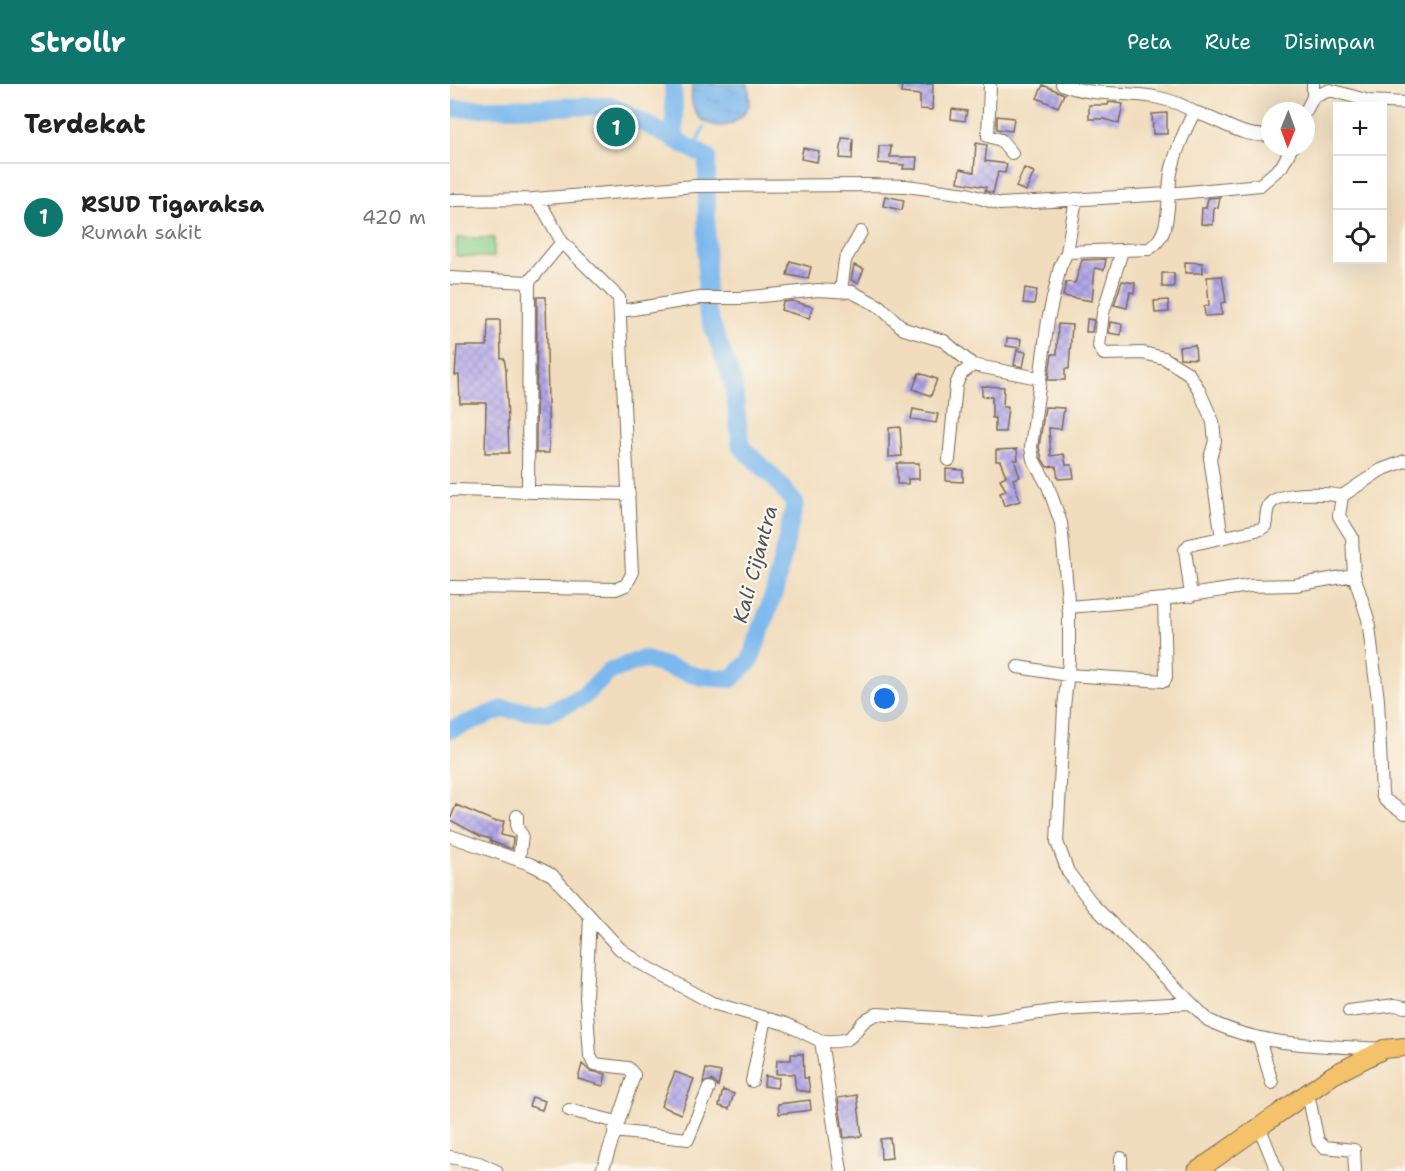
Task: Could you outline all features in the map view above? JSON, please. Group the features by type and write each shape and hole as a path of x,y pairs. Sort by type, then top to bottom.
{"main road":[{"path":"1197,1171 1333,1075 1384,1049 1405,1047"}],"street":[{"path":"991,84 988,136 1001,140 1012,153"},
{"path":"1062,84 1075,90 1121,91 1178,101 1194,112 1208,116 1238,133 1261,136"},
{"path":"1310,102 1313,84"},
{"path":"1312,97 1330,90 1368,101 1405,103"},
{"path":"1067,252 1149,249 1159,243 1168,218 1168,194 1172,169 1183,134 1194,112"},
{"path":"450,200 534,199 695,186 906,186 967,194 1000,204 1168,194 1260,185 1282,166 1287,156"},
{"path":"450,587 616,589 626,585 632,574 621,311 616,293 562,242 544,210 534,199"},
{"path":"1076,199 1067,252 1060,267 1050,309 1038,378 1031,447 1033,459 1048,486 1061,523 1068,607 1067,675 1057,842 1068,872 1094,906 1208,1020 1225,1029 1259,1038 1384,1049"},
{"path":"841,291 845,260 861,232"},
{"path":"528,492 529,282 562,242"},
{"path":"1122,251 1103,313 1099,346 1104,354 1143,353 1164,358 1188,373 1213,422 1215,441 1210,458 1222,538"},
{"path":"450,278 529,282"},
{"path":"621,311 700,298 741,298 818,290 841,291 864,297 879,306 904,329 944,341 973,365 1038,378"},
{"path":"948,460 956,385 961,374 973,365"},
{"path":"1191,596 1186,548 1201,541 1222,538 1265,526 1269,506 1274,501 1304,493 1321,492 1342,496 1381,470 1405,461"},
{"path":"450,490 629,494"},
{"path":"1342,496 1339,516 1352,537 1354,575 1368,619 1378,700 1382,794 1385,800 1405,813"},
{"path":"1068,607 1191,596 1249,586 1295,585 1354,575"},
{"path":"1018,667 1067,675 1164,681 1166,677 1164,599"},
{"path":"517,816 517,828 522,835 519,860"},
{"path":"450,836 519,860 552,875 620,949 640,963 712,1003 786,1024 821,1041 850,1039 865,1019 877,1014 985,1021 1060,1010 1189,1003"},
{"path":"590,917 586,997 590,1056 594,1064 628,1068 634,1071 602,1171"},
{"path":"1349,1011 1395,1005 1405,1007"},
{"path":"752,1081 765,1018"},
{"path":"1259,1038 1272,1083"},
{"path":"821,1041 841,1171"},
{"path":"569,1110 615,1126 688,1139 709,1088"},
{"path":"1308,1094 1318,1141 1324,1148 1354,1150 1354,1171"},
{"path":"1259,1126 1277,1171"},
{"path":"450,1157 479,1163 496,1171"},
{"path":"1121,1158 1121,1171"}],"green space":[{"path":"457,238 494,238 494,257 456,256"}],"water":[{"path":"693,84 748,84 750,103 742,115 732,123 722,126 711,125 695,111 692,99"}],"building":[{"path":"902,84 933,84 932,110 920,109 920,95 901,93"},
{"path":"1043,85 1064,94 1058,107 1037,98"},
{"path":"1109,102 1123,104 1119,124 1105,119 1089,119 1089,105 1108,105"},
{"path":"952,109 967,111 965,121 951,119"},
{"path":"1167,113 1167,134 1153,134 1152,114"},
{"path":"997,116 1014,118 1012,131 997,129"},
{"path":"842,138 853,139 852,159 840,158"},
{"path":"976,143 987,145 985,161 1007,164 1005,173 998,172 993,193 985,191 986,187 958,182 960,169 974,172"},
{"path":"879,146 891,146 890,157 917,157 916,169 903,169 904,165 878,163"},
{"path":"803,148 819,151 817,162 801,159"},
{"path":"1024,168 1034,172 1026,191 1016,187"},
{"path":"885,196 904,200 902,210 883,206"},
{"path":"1220,197 1218,208 1214,207 1213,225 1201,224 1202,208 1206,208 1208,198"},
{"path":"1106,259 1104,270 1095,268 1092,301 1063,296 1066,282 1075,283 1082,260"},
{"path":"790,261 811,267 808,279 787,275"},
{"path":"1185,262 1203,263 1203,273 1185,273"},
{"path":"854,265 864,269 858,283 851,280"},
{"path":"1162,273 1174,273 1174,287 1162,287"},
{"path":"1222,276 1226,302 1221,303 1222,315 1205,316 1204,306 1209,306 1207,277"},
{"path":"1122,281 1135,283 1134,293 1130,292 1127,308 1114,305"},
{"path":"1025,288 1037,290 1034,304 1023,303"},
{"path":"537,297 546,297 549,453 536,453"},
{"path":"1168,300 1169,312 1155,313 1154,301"},
{"path":"792,301 813,307 809,318 781,310 783,302"},
{"path":"1087,319 1094,320 1092,332 1086,332"},
{"path":"488,320 500,320 501,358 504,358 506,370 509,453 485,453 486,403 460,403 459,375 455,375 457,346 487,346"},
{"path":"1110,322 1122,324 1121,335 1109,333"},
{"path":"1058,324 1072,325 1069,369 1065,369 1065,380 1048,380 1052,354 1057,354"},
{"path":"1007,338 1021,339 1020,348 1006,346"},
{"path":"1195,345 1196,359 1180,358 1179,347"},
{"path":"1017,350 1026,352 1023,367 1014,365"},
{"path":"919,373 937,379 931,396 913,389"},
{"path":"982,386 1004,387 1003,407 1008,407 1005,432 995,432 992,397 982,396"},
{"path":"1045,407 1064,408 1061,429 1049,428 1051,456 1064,454 1066,465 1072,465 1074,478 1058,479 1056,466 1047,467 1042,459 1039,447"},
{"path":"913,409 938,414 936,423 911,419"},
{"path":"900,427 902,456 889,457 889,428"},
{"path":"1017,449 1018,460 1014,460 1020,477 1013,479 1020,501 1004,506 1000,493 1006,491 1000,479 1006,476 1000,461 996,461 996,450"},
{"path":"897,463 919,463 919,479 908,479 908,484 897,484"},
{"path":"946,469 963,470 963,482 946,481"},
{"path":"456,805 494,821 504,821 501,835 513,838 512,849 490,841 491,839 480,836 450,820"},
{"path":"791,1054 803,1054 804,1078 808,1078 810,1092 796,1090 794,1074 776,1074 777,1060 791,1060"},
{"path":"582,1064 590,1071 606,1074 603,1086 578,1079"},
{"path":"706,1069 721,1072 718,1086 712,1080 703,1083"},
{"path":"675,1072 694,1079 681,1114 661,1106"},
{"path":"765,1076 779,1078 777,1088 764,1086"},
{"path":"723,1090 734,1094 729,1109 719,1106"},
{"path":"857,1095 862,1136 844,1138 838,1098"},
{"path":"532,1097 545,1101 542,1110 529,1106"},
{"path":"810,1100 811,1110 779,1114 778,1104"},
{"path":"890,1138 892,1158 881,1159 880,1139"}],"waterway":[{"path":"673,84 675,140"},
{"name":"Kali Cijantra","path":"450,109 612,106 707,157 706,308 733,383 741,447 772,476 795,503 775,590 750,661 731,679 701,677 643,659 610,671 583,697 547,713 503,709 450,730"},
{"path":"694,150 704,127"}],"place":[{"name":"RSUD Tigaraksa","path":"616,127"}]}
